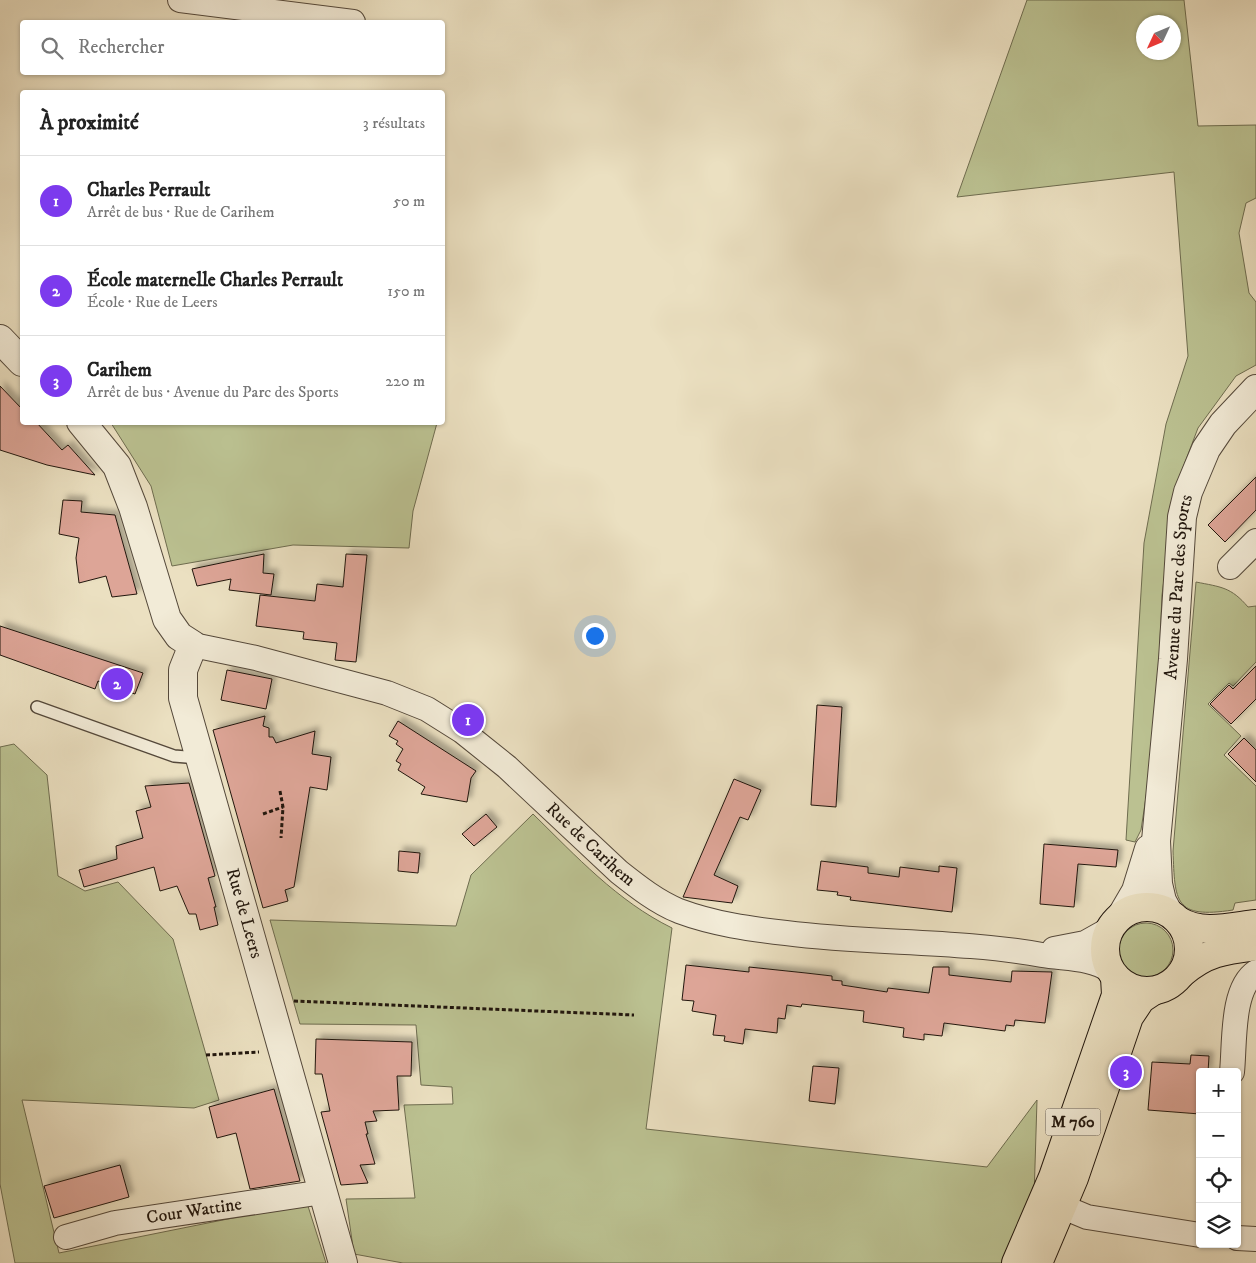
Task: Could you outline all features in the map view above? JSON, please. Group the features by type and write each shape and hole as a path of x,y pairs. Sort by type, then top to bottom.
{"main road":[{"path":"1256,924 1198,929 1155,907 1141,907 1116,922 1105,941 1105,954 1113,974 1132,989 1153,991 1172,983 1200,958 1211,953 1256,946"},
{"path":"1173,917 1186,933 1189,947 1188,960 1182,973"},
{"name":"M 760","path":"1038,1263 1053,1204 1114,1003 1117,989 1113,974"},
{"name":"M 760","path":"1016,1263 1053,1204 1091,1133 1129,1017 1141,999 1153,991"}],"street":[{"path":"180,0 337,20"},
{"path":"0,339 20,360"},
{"name":"Avenue du Parc des Sports","path":"1173,917 1160,893 1156,865 1182,518 1188,492 1206,449 1242,401 1256,390"},
{"path":"83,425 106,451 126,483 153,574 171,625 183,640 193,645"},
{"path":"1230,567 1256,541"},
{"name":"Rue de Leers","path":"193,645 183,670 182,690 343,1263"},
{"name":"Rue de Carihem","path":"193,645 256,658 387,693 427,709 472,739 507,767 619,872 658,900 684,912 721,924 792,934 1020,951 1088,960 1113,974"},
{"name":"Avenue du Parc des Sports","path":"1116,922 1136,891 1159,808"},
{"name":"Rue de Carihem","path":"1020,951 1069,947 1084,943 1116,922"},
{"path":"1232,1068 1239,999 1243,985 1256,972"},
{"name":"Cour Wattine","path":"66,1237 115,1223 323,1192"},
{"path":"1053,1204 1076,1214 1099,1220 1196,1234"},
{"path":"1241,1238 1256,1239"}],"lane":[{"path":"37,707 174,756 201,759"}],"path":[{"path":"280,791 283,807 281,838"},
{"path":"262,814 283,807"},
{"path":"268,1000 634,1015"},
{"path":"206,1055 265,1052 279,1038"}],"green space":[{"path":"1027,0 1184,0 1198,126 1256,125 1256,198 1246,203 1239,233 1249,293 1256,302 1256,365 1236,376 1198,428 1176,486 1162,595 1156,731 1141,830 1135,842 1126,840 1144,543 1166,424 1188,356 1174,172 957,197"},
{"path":"112,425 436,425 413,511 409,548 293,545 172,566 151,486"},
{"path":"1196,582 1225,589 1236,595 1248,607 1256,606 1256,662 1233,686 1229,683 1208,704 1241,736 1224,755 1256,786 1256,900 1235,903 1233,910 1214,912 1199,912 1189,909 1182,903 1177,894 1175,883 1173,851"},
{"path":"14,744 47,775 58,876 85,891 118,882 173,939 219,1100 194,1108 22,1100 59,1253 307,1203 326,1263 15,1263 0,1184 0,747"},
{"path":"533,814 615,891 633,905 672,928 646,1129 987,1167 1037,1100 1034,1198 1005,1263 403,1263 354,1254 346,1199 415,1198 404,1105 453,1104 452,1087 421,1085 416,1025 300,1024 270,920 456,926 471,875"},
{"path":"1146,923 1156,925 1165,931 1171,940 1173,950 1171,960 1165,969 1156,975 1146,977 1136,975 1127,969 1121,960 1119,950 1121,940 1127,931 1136,925"}],"building":[{"path":"0,386 20,407 20,425 39,425 62,450 68,445 95,475 47,465 0,450"},
{"path":"1256,477 1256,510 1225,542 1208,525"},
{"path":"63,500 82,501 81,512 115,515 137,594 112,597 106,576 79,583 76,558 79,538 59,534"},
{"path":"264,554 263,573 274,574 271,595 229,590 231,579 197,586 192,569"},
{"path":"346,554 367,555 356,662 335,660 337,643 303,639 304,632 256,626 260,595 315,601 317,584 343,587"},
{"path":"0,626 143,673 135,694 98,681 95,689 0,655"},
{"path":"1256,666 1256,699 1231,724 1210,704 1229,685 1233,689"},
{"path":"227,670 272,679 266,709 221,700"},
{"path":"817,705 842,707 836,807 811,805"},
{"path":"265,716 263,726 269,728 269,737 273,737 276,743 315,731 312,754 331,757 327,790 310,787 294,887 285,890 288,901 263,908 213,730"},
{"path":"398,721 476,771 471,778 467,802 421,794 425,787 398,770 401,764 396,761 403,749 396,744 398,741 389,736"},
{"path":"1244,738 1256,750 1256,782 1228,754"},
{"path":"734,779 761,790 748,820 740,817 714,875 738,886 732,903 683,897"},
{"path":"189,783 215,876 208,878 216,907 214,907 218,925 200,930 196,914 189,914 177,886 160,891 154,867 84,887 79,870 117,859 116,846 143,838 136,811 151,807 145,786"},
{"path":"486,814 497,827 474,846 462,834"},
{"path":"1044,844 1118,850 1116,867 1078,864 1074,907 1040,904"},
{"path":"399,851 420,853 418,873 398,871"},
{"path":"821,861 868,867 868,873 899,877 900,867 939,872 939,866 957,868 952,912 850,900 851,897 837,895 838,892 817,890"},
{"path":"686,965 749,972 749,967 806,973 832,976 832,980 842,981 842,985 887,992 888,988 929,993 933,967 949,967 949,975 1011,982 1012,971 1052,972 1045,1023 1015,1020 1014,1026 1006,1025 1005,1031 944,1023 942,1036 924,1034 924,1040 903,1037 904,1028 863,1022 864,1011 802,1004 801,1007 787,1005 785,1019 778,1018 777,1033 745,1029 743,1044 724,1041 725,1036 713,1035 716,1015 692,1011 694,1001 682,1000"},
{"path":"316,1039 412,1042 411,1076 397,1076 399,1110 373,1111 377,1121 365,1122 368,1134 366,1134 375,1164 360,1165 368,1183 341,1185 321,1112 330,1111 322,1074 315,1074"},
{"path":"1191,1055 1209,1056 1208,1068 1196,1068 1196,1114 1148,1110 1152,1062 1190,1064"},
{"path":"813,1066 839,1068 835,1104 809,1101"},
{"path":"274,1089 300,1181 250,1189 236,1133 217,1138 209,1107"},
{"path":"120,1165 129,1197 54,1218 44,1186"}],"place":[{"name":"École maternelle Charles Perrault","path":"117,684"},
{"name":"Charles Perrault","path":"468,720"},
{"name":"Carihem","path":"1126,1072"}]}
